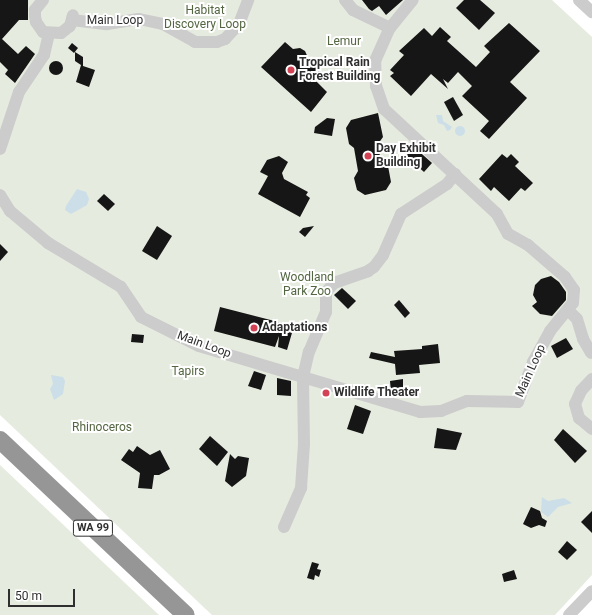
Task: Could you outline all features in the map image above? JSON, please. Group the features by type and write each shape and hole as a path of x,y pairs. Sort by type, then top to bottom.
{"highway":[{"name":"WA 99","path":"0,440 186,615"}],"street":[{"path":"0,149 19,92 44,56 49,34 43,32 36,22 35,10 43,0"},
{"name":"Main Loop","path":"49,34 66,30 72,18 107,24 139,19 163,24 195,42 217,42 225,39 239,24 248,0"},
{"path":"345,0 353,10 390,28"},
{"path":"413,0 390,28 377,56 374,74 384,109 497,214 508,234 528,245 568,280 574,296 569,311 577,320 583,339 591,353"},
{"path":"579,0 592,12"},
{"path":"284,527 300,488 304,444 303,377 309,352 326,312 328,289 344,278 360,275 374,267 386,249 401,214 447,184 455,174"},
{"name":"Main Loop","path":"0,196 14,215 48,243 121,287 135,311 151,324 219,353 420,412 440,411 467,401 518,402 533,362 550,331 569,311"},
{"path":"592,379 581,391 575,404 579,418 592,429"},
{"path":"576,613 592,591"}],"green space":[{"name":"Woodland Park Zoo","path":"0,0 552,0 592,37 592,575 555,615 212,615 0,415"},
{"path":"0,465 159,615 0,615"}],"water":[{"path":"436,115 442,115 443,121 452,127 450,130 447,131 444,125 438,123"},
{"path":"458,126 462,126 464,127 464,135 458,136 455,133 455,129"},
{"path":"77,189 86,192 89,199 87,205 71,214 65,210"},
{"path":"51,375 63,377 65,381 63,394 54,400 50,389 53,384"},
{"path":"542,497 548,501 564,498 572,503 558,507 548,517 541,512"}],"building":[{"path":"0,0 28,0 28,20 19,20 2,39 18,54 26,46 35,54 15,83 5,74 8,70 0,62"},
{"path":"362,0 403,0 386,15 379,6 372,11"},
{"path":"464,0 480,0 495,13 479,30 456,8"},
{"path":"509,23 540,51 510,82 527,98 489,139 480,131 489,121 462,96 472,86 458,72 448,83 443,79 448,89 431,74 411,96 390,76 394,73 390,70 404,55 399,51 424,28 432,36 440,27 451,37 447,41 476,67 490,52 484,46"},
{"name":"Tropical Rain Forest Building","path":"285,42 293,49 300,48 305,51 310,62 322,73 315,80 327,92 311,112 261,67"},
{"path":"72,43 78,48 74,53 68,48"},
{"path":"75,52 83,57 83,66 95,70 89,87 76,82 81,65 75,61"},
{"path":"53,61 59,61 63,65 63,71 59,75 53,75 49,71 49,65"},
{"path":"453,97 463,115 454,121 444,102"},
{"name":"Day Exhibit Building","path":"378,113 383,137 378,144 381,163 388,166 391,182 386,190 365,195 357,190 354,178 358,171 354,148 349,144 346,128 351,120"},
{"path":"327,118 335,119 332,136 314,133 315,127"},
{"path":"414,147 432,163 424,172 406,156"},
{"path":"502,154 507,158 511,154 519,162 515,166 533,183 525,191 521,188 509,201 494,187 491,191 479,179"},
{"path":"279,156 288,162 282,173 284,179 308,192 306,195 310,198 300,217 258,194 268,176 260,172 267,160"},
{"path":"104,194 115,204 108,211 97,201"},
{"path":"157,226 172,236 157,260 142,251"},
{"path":"314,226 305,237 299,232 303,228"},
{"path":"0,244 8,252 0,261"},
{"path":"551,276 559,282 566,292 566,300 552,316 540,314 532,306 537,302 533,295 535,285 541,279"},
{"path":"342,288 356,301 348,309 334,295"},
{"path":"399,300 410,313 405,318 394,305"},
{"name":"Adaptations","path":"220,307 294,326 287,350 278,347 279,336 275,347 214,331"},
{"path":"132,334 144,335 143,343 131,342"},
{"path":"566,338 573,349 557,358 551,346"},
{"path":"438,344 440,363 419,365 420,373 396,375 395,364 369,358 371,352 395,357 394,351 422,349 422,346"},
{"path":"254,371 266,375 261,390 248,386"},
{"path":"277,378 291,381 291,396 277,395"},
{"path":"403,379 403,396 391,392 390,381"},
{"path":"355,405 371,411 363,434 347,429"},
{"path":"437,428 462,433 456,450 434,448"},
{"path":"563,429 587,451 575,463 554,440"},
{"path":"210,436 228,452 217,466 199,449"},
{"path":"137,446 150,455 160,450 170,469 159,475 154,475 152,489 138,488 140,473 121,460 129,449 133,452"},
{"path":"230,454 235,459 238,456 249,458 246,476 232,487 225,481"},
{"path":"531,507 540,511 542,518 547,521 545,527 539,525 531,528 523,524"},
{"path":"592,511 592,533 581,522"},
{"path":"567,541 577,550 567,560 558,552"},
{"path":"312,562 319,564 317,569 321,570 319,577 315,575 314,580 307,578"},
{"path":"514,570 517,579 504,582 502,574"}],"place":[{"name":"Tropical Rain Forest Building","path":"291,70"},
{"name":"Day Exhibit Building","path":"368,156"},
{"name":"Adaptations","path":"254,328"},
{"name":"Wildlife Theater","path":"326,393"}],"park label":[{"name":"Habitat Discovery Loop","path":"205,18"},
{"name":"Lemur","path":"344,42"},
{"name":"Tapirs","path":"188,372"},
{"name":"Rhinoceros","path":"102,428"}]}
